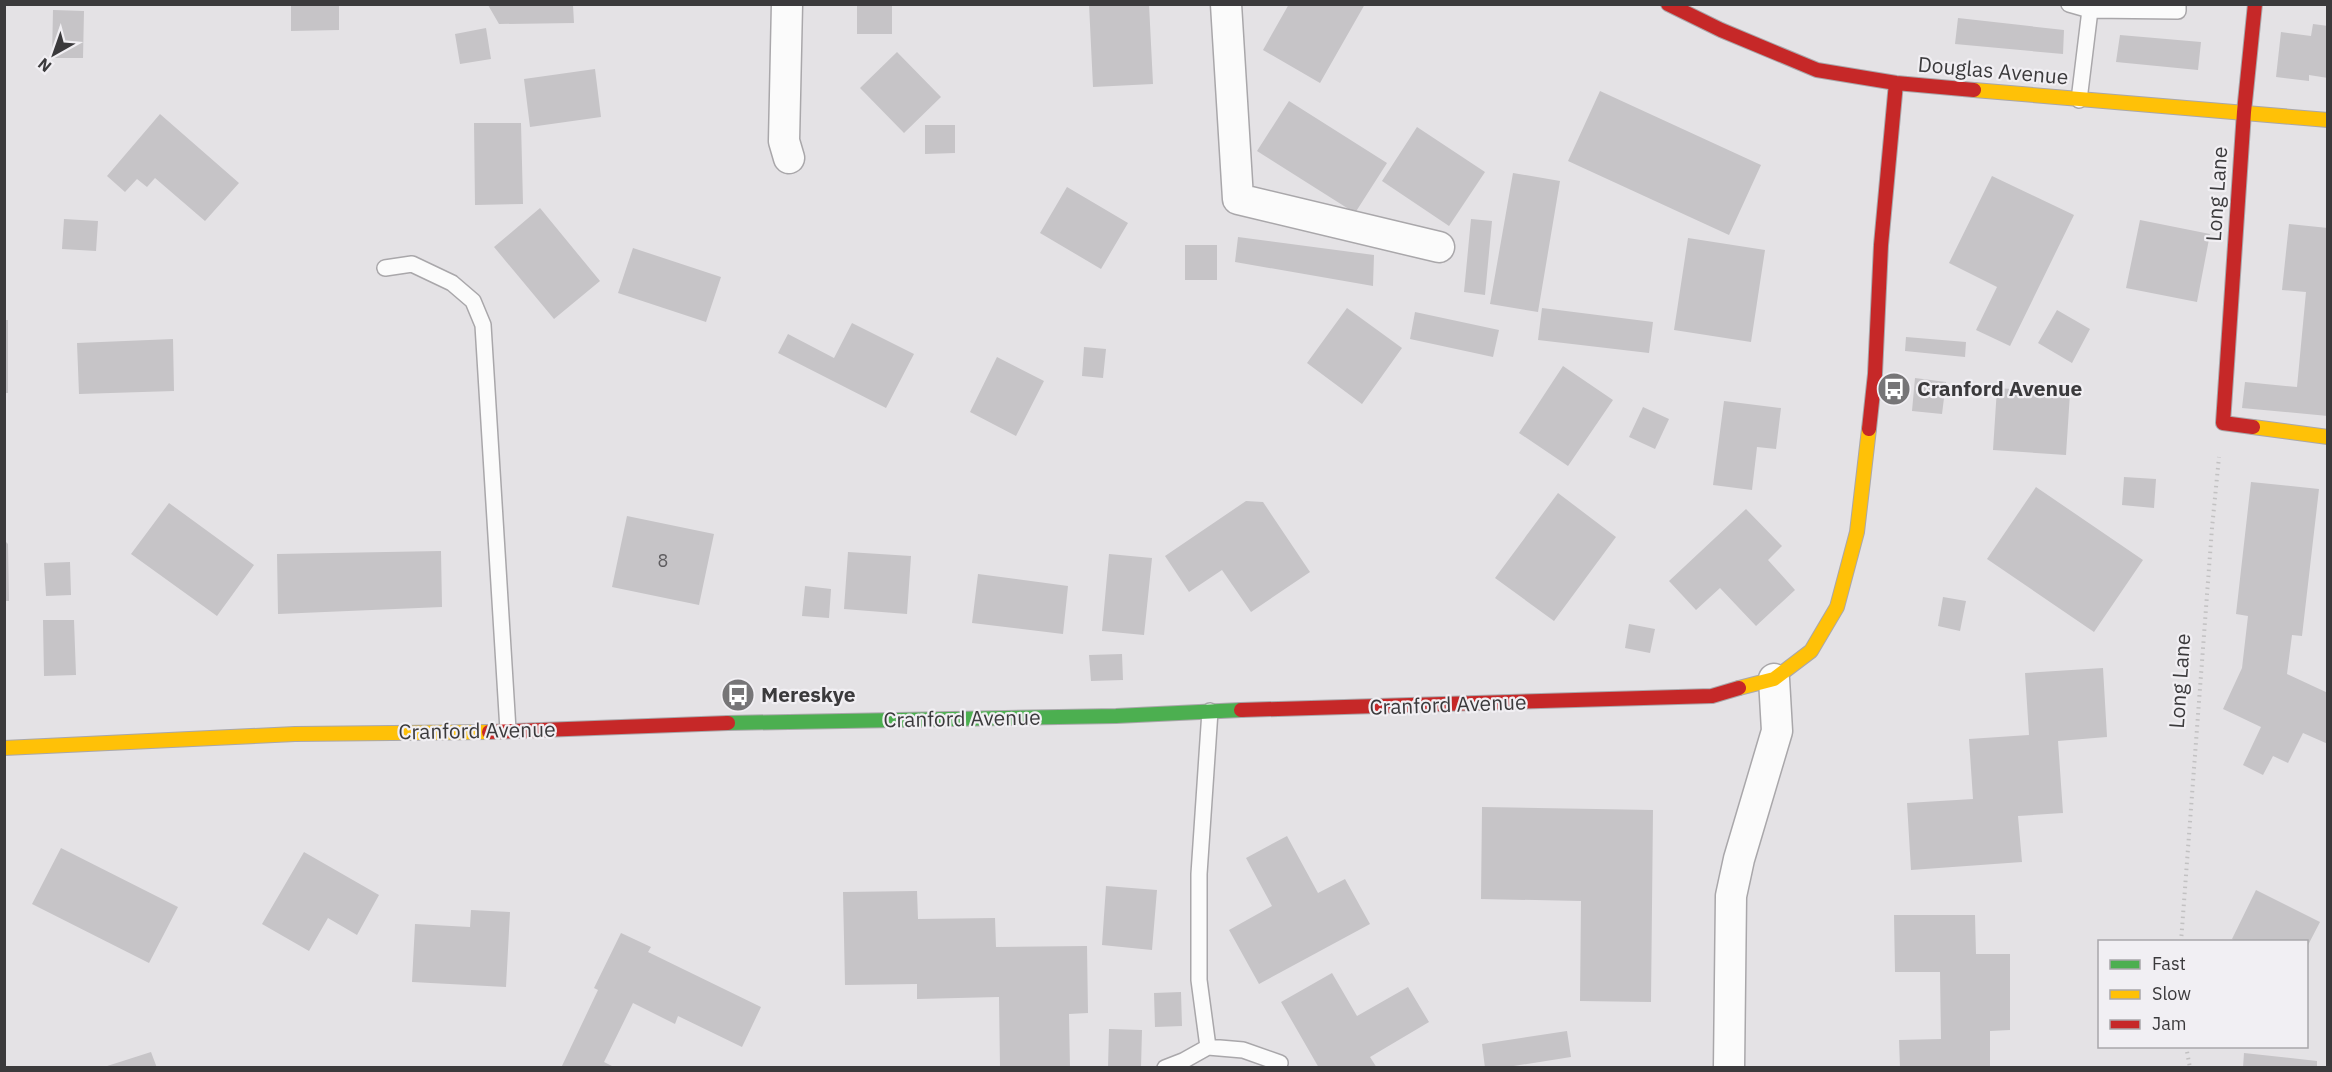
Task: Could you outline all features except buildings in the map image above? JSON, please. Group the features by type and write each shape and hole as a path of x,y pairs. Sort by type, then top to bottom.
{"street":[{"path":"787,4 784,141 789,158"},
{"path":"1226,4 1238,199 1439,247"},
{"name":"Douglas Avenue","path":"1668,4 1721,30 1817,70 1896,83 2328,120"},
{"name":"Long Lane","path":"2223,423 2244,112 2255,4"},
{"name":"Cranford Avenue","path":"4,748 295,734 639,728 818,720 1116,716 1210,711 1712,696 1774,679 1811,651 1837,607 1857,532 1875,374 1881,245 1896,83"},
{"path":"2223,423 2328,437"},
{"path":"1729,1068 1731,896 1739,859 1777,731 1774,679"}],"lane":[{"path":"2069,4 2090,10 2178,11 2178,4"},
{"path":"2079,100 2090,10"},
{"path":"385,268 412,264 452,283 473,301 483,325 508,730"},
{"path":"1208,1047 1198,980 1199,874 1210,711"},
{"path":"1165,1068 1208,1047 1243,1050 1280,1063"}],"path":[{"name":"Long Lane","path":"2181,940 2212,528 2223,423"},
{"path":"2186,1048 2190,1068"}],"traffic: fast":[{"path":"728,723 1116,716 1241,710"}],"traffic: slow":[{"path":"1974,90 2328,120"},
{"path":"2253,427 2328,437"},
{"path":"1739,688 1774,679 1811,651 1837,607 1857,532 1869,429"},
{"path":"4,748 295,734 489,732"}],"traffic: jam":[{"path":"1668,4 1721,30 1817,70 1896,83 1974,90"},
{"path":"2253,427 2223,423 2244,112 2255,4"},
{"path":"1869,429 1875,374 1881,245 1896,83"},
{"path":"1241,710 1712,696 1739,688"},
{"path":"489,732 728,723"}],"place":[{"name":"Cranford Avenue","path":"1894,389"},
{"name":"Mereskye","path":"738,695"}]}
